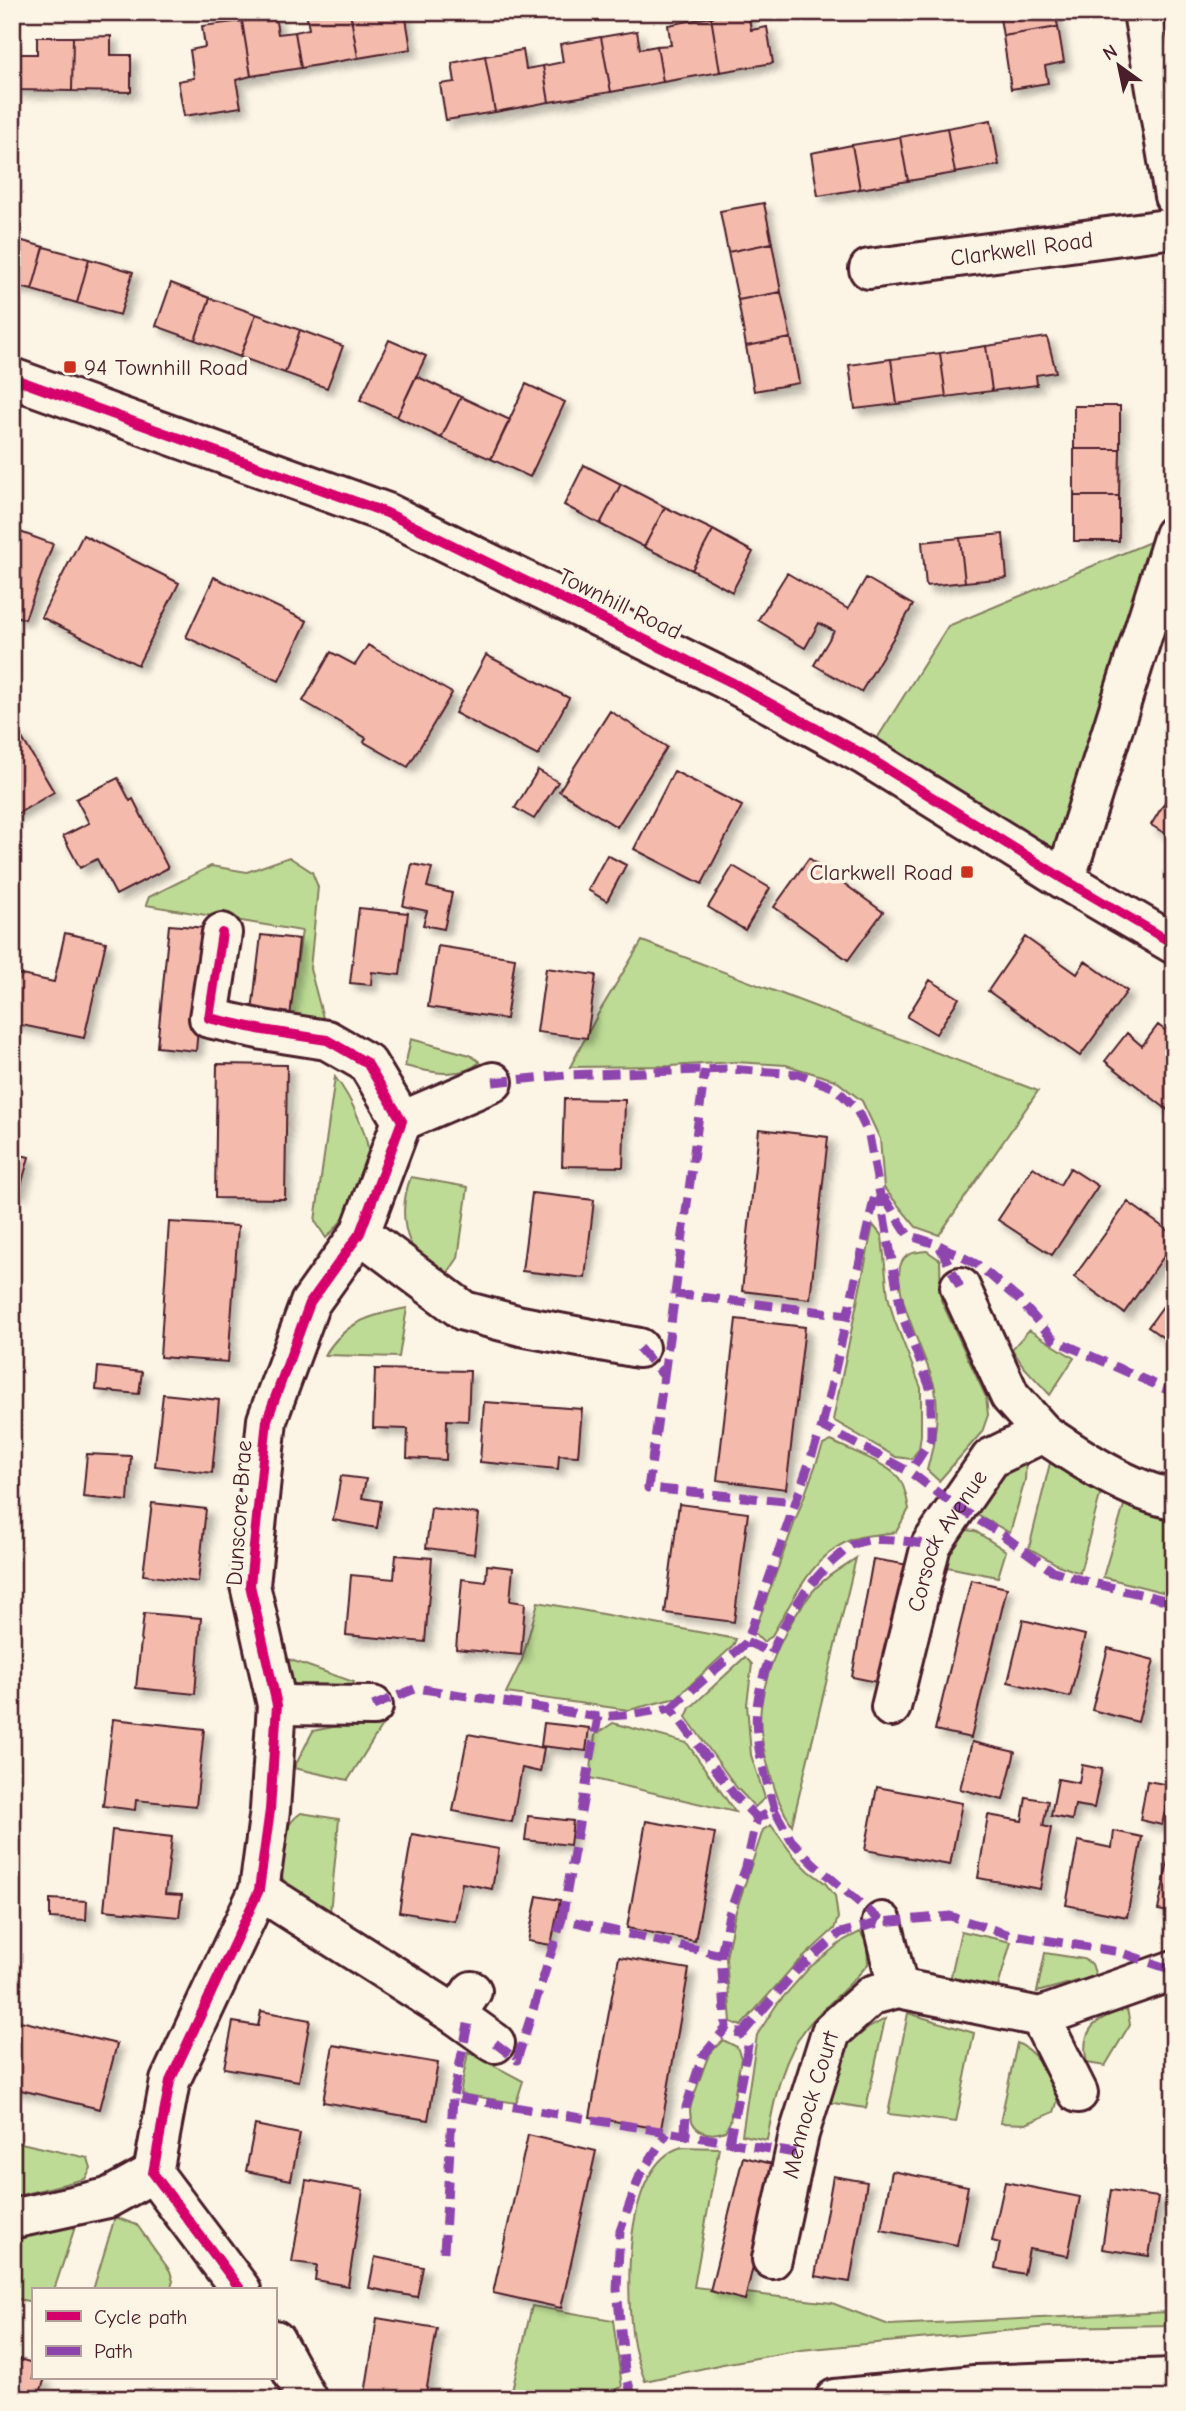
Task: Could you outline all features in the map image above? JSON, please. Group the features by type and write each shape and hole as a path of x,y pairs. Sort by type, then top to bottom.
{"street":[{"path":"1143,12 1174,196"},
{"name":"Clarkwell Road","path":"869,269 1174,228"},
{"name":"Townhill Road","path":"12,378 387,513 731,682 866,756 1065,880 1174,944"},
{"path":"1065,880 1174,535"},
{"path":"222,933 209,1018 327,1040 366,1063 402,1121 493,1082"},
{"name":"Dunscore Brae","path":"153,2172 170,2081 259,1890 271,1810 277,1705 250,1585 267,1420 310,1303 360,1233 402,1121"},
{"path":"360,1233 464,1311 521,1326 639,1348"},
{"path":"960,1287 1010,1396 1043,1433 1092,1466 1160,1497 1174,1499"},
{"name":"Corsock Avenue","path":"891,1707 931,1545 991,1458 1043,1433"},
{"path":"277,1705 373,1706"},
{"path":"259,1890 464,2003 495,2043"},
{"path":"882,1922 898,1988 1040,2017 1174,1970"},
{"name":"Mennock Court","path":"772,2259 799,2134 831,2032 872,1995 898,1988"},
{"path":"1040,2017 1078,2092"},
{"path":"12,2219 108,2198 153,2172 240,2288"},
{"path":"276,2342 307,2399"},
{"path":"835,2399 975,2385 1174,2378"}],"green space":[{"path":"1174,532 1065,880 866,756 948,626"},
{"path":"289,857 312,872 318,887 310,969 326,1029 288,1020 302,931 146,905 149,897 211,866 247,872"},
{"path":"642,941 1038,1091 939,1235 916,1227 884,1188 880,1139 862,1101 835,1080 786,1065 735,1062 570,1067"},
{"path":"411,1039 470,1055 480,1062 472,1068 454,1073 405,1066"},
{"path":"335,1077 358,1118 367,1142 369,1163 364,1184 354,1204 326,1238 315,1221"},
{"path":"411,1177 468,1187 458,1258 445,1277 417,1252 407,1234 404,1209"},
{"path":"873,1225 882,1236 888,1296 894,1319 921,1388 921,1435 919,1449 911,1459 896,1457 833,1420"},
{"path":"927,1251 940,1260 941,1300 986,1397 988,1415 982,1432 939,1481 927,1470 937,1420 935,1389 904,1304 899,1271 908,1255"},
{"path":"407,1308 399,1357 325,1355 350,1327 370,1317"},
{"path":"1029,1330 1074,1358 1050,1395 1024,1367 1012,1349"},
{"path":"831,1441 893,1472 903,1485 909,1509 896,1532 853,1539 823,1558 803,1583 771,1637 763,1642 754,1633 823,1445"},
{"path":"1051,1459 1102,1487 1080,1573 1058,1565 1029,1548"},
{"path":"1026,1463 1025,1480 1010,1533 972,1511 1001,1477"},
{"path":"1125,1502 1174,1514 1174,1595 1103,1577"},
{"path":"956,1529 975,1531 1006,1551 998,1577 942,1566"},
{"path":"856,1558 792,1825 777,1795 764,1751 760,1724 764,1692 779,1646 804,1603 823,1581"},
{"path":"538,1602 736,1639 733,1646 676,1698 629,1710 506,1693 522,1660"},
{"path":"745,1657 752,1664 747,1704 751,1755 765,1798 755,1807 737,1788 686,1717 690,1708"},
{"path":"285,1658 354,1682 351,1690 312,1694 287,1679"},
{"path":"613,1723 687,1743 735,1812 590,1778 595,1735"},
{"path":"383,1724 348,1780 294,1768 313,1731 338,1726"},
{"path":"301,1813 339,1819 330,1913 291,1890 279,1868 283,1837"},
{"path":"771,1825 793,1855 825,1883 835,1896 838,1918 834,1929 792,1968 741,2026 731,2022 726,1958 734,1917 763,1830"},
{"path":"961,1931 1011,1942 996,1994 949,1985"},
{"path":"860,1932 867,1943 868,1964 800,2036 786,2064 776,2094 767,2140 742,2135 757,2035 777,2004 809,1968 844,1940"},
{"path":"1045,1953 1083,1959 1092,1964 1096,1976 1037,1992"},
{"path":"1127,2009 1130,2024 1105,2066 1087,2063 1086,2041 1093,2026 1107,2016"},
{"path":"908,2013 974,2033 956,2122 888,2114"},
{"path":"885,2019 866,2108 820,2101 838,2053 867,2029"},
{"path":"723,2040 737,2047 741,2058 730,2122 725,2131 712,2134 697,2128 690,2110 708,2057"},
{"path":"1017,2043 1029,2050 1045,2069 1054,2083 1057,2104 1054,2112 1026,2124 1000,2123"},
{"path":"468,2052 523,2081 516,2103 460,2094"},
{"path":"12,2141 88,2158 91,2168 85,2179 12,2197"},
{"path":"682,2147 719,2148 694,2287 832,2303 889,2325 1169,2312 1174,2309 1174,2325 1048,2327 801,2350 645,2381 635,2350 631,2323 629,2296 632,2234 648,2178 663,2158"},
{"path":"115,2217 137,2225 170,2271 173,2281 171,2288 94,2288"},
{"path":"76,2224 55,2288 32,2288 32,2302 12,2298 12,2239"},
{"path":"532,2306 613,2320 622,2387 591,2399 510,2399"}],"building":[{"path":"306,12 350,12 358,58 301,68 295,32 309,29"},
{"path":"350,12 388,12 389,15 405,12 411,49 358,58"},
{"path":"748,12 751,30 767,27 773,63 720,72 711,17"},
{"path":"999,12 1055,12 1058,27 1003,36"},
{"path":"275,16 278,34 295,32 301,68 251,76 242,21"},
{"path":"711,17 720,72 663,82 657,46 671,45 668,25"},
{"path":"242,21 251,76 236,80 241,107 184,116 178,81 194,78 190,50 205,47 202,26"},
{"path":"1058,27 1064,62 1045,66 1048,83 1011,89 1003,36"},
{"path":"637,31 640,49 657,46 663,82 611,92 601,37"},
{"path":"111,36 111,55 131,55 131,92 72,91 73,37"},
{"path":"37,37 73,37 72,91 19,90 20,54 37,54"},
{"path":"601,37 611,92 549,102 543,66 563,62 560,44"},
{"path":"523,50 526,69 543,66 549,102 495,112 485,56"},
{"path":"12,54 20,54 19,90 12,90"},
{"path":"485,56 495,112 446,120 440,84 455,82 452,63"},
{"path":"991,120 999,165 955,173 947,128"},
{"path":"947,128 955,173 908,181 900,137"},
{"path":"900,137 908,181 860,189 852,145"},
{"path":"852,145 860,189 818,196 811,153"},
{"path":"764,203 772,243 728,252 720,211"},
{"path":"12,238 44,247 32,290 12,285"},
{"path":"772,243 781,292 738,300 728,252"},
{"path":"44,247 89,259 77,303 32,290"},
{"path":"89,259 133,272 120,315 77,303"},
{"path":"171,283 210,298 195,340 156,326"},
{"path":"781,292 791,338 746,346 738,300"},
{"path":"210,298 256,314 240,357 195,340"},
{"path":"256,314 300,330 285,373 240,357"},
{"path":"300,330 343,346 327,388 285,373"},
{"path":"1047,337 1056,372 1036,375 1037,385 992,391 986,346"},
{"path":"791,338 799,383 754,391 746,346"},
{"path":"389,340 426,356 397,417 360,400"},
{"path":"986,346 992,391 946,397 940,353"},
{"path":"940,353 946,397 897,404 891,359"},
{"path":"891,359 897,404 855,409 849,365"},
{"path":"416,376 461,397 441,438 397,417"},
{"path":"526,384 565,402 530,477 491,459"},
{"path":"461,397 510,420 491,459 441,438"},
{"path":"1074,406 1120,406 1120,449 1074,449"},
{"path":"1074,449 1120,449 1119,496 1074,496"},
{"path":"584,465 621,484 600,524 564,505"},
{"path":"621,484 665,507 644,547 600,524"},
{"path":"1074,496 1119,496 1119,541 1074,541"},
{"path":"665,507 713,530 692,570 644,547"},
{"path":"12,529 53,544 25,619 12,615"},
{"path":"713,530 753,552 732,592 692,570"},
{"path":"1003,534 1007,578 965,582 960,538"},
{"path":"83,535 179,583 138,665 41,617"},
{"path":"960,538 965,582 926,586 922,542"},
{"path":"787,573 848,609 866,578 913,605 861,692 814,665 834,631 819,623 805,648 758,620"},
{"path":"214,577 307,621 279,681 186,637"},
{"path":"368,645 452,693 408,767 364,742 366,738 303,701 331,652 355,665"},
{"path":"486,655 569,698 538,756 455,713"},
{"path":"610,711 667,747 617,827 559,791"},
{"path":"19,733 54,792 12,817 12,737"},
{"path":"538,770 558,782 534,819 515,808"},
{"path":"674,771 742,806 702,884 634,849"},
{"path":"118,778 130,801 133,799 168,868 116,895 97,859 80,868 63,836 89,823 76,799"},
{"path":"1174,787 1174,839 1151,825"},
{"path":"607,855 626,865 607,901 588,890"},
{"path":"809,858 883,912 848,960 774,907"},
{"path":"412,864 432,868 427,887 452,893 444,929 423,925 427,911 403,906"},
{"path":"733,866 770,888 745,930 708,907"},
{"path":"359,908 408,913 400,975 372,972 371,985 350,983"},
{"path":"169,925 207,928 196,1051 157,1047"},
{"path":"65,933 106,942 84,1038 12,1023 12,973 54,982"},
{"path":"261,935 299,939 290,1017 252,1012"},
{"path":"1025,937 1077,974 1085,961 1127,991 1080,1056 988,991"},
{"path":"438,946 515,958 506,1019 428,1007"},
{"path":"546,968 596,975 587,1038 537,1032"},
{"path":"930,980 959,998 936,1034 907,1017"},
{"path":"1158,1025 1174,1037 1174,1115 1105,1061 1127,1033 1142,1046"},
{"path":"217,1064 287,1065 285,1199 215,1198"},
{"path":"564,1099 625,1100 623,1167 562,1166"},
{"path":"759,1129 828,1137 810,1299 742,1291"},
{"path":"12,1153 29,1157 19,1193 12,1191"},
{"path":"1033,1167 1060,1185 1070,1168 1098,1186 1052,1255 998,1220"},
{"path":"532,1193 594,1200 585,1278 522,1271"},
{"path":"1128,1202 1174,1235 1174,1242 1124,1313 1074,1277"},
{"path":"169,1222 238,1226 228,1362 160,1357"},
{"path":"1174,1291 1174,1345 1148,1327"},
{"path":"736,1319 805,1327 786,1489 717,1480"},
{"path":"98,1367 142,1372 139,1394 96,1390"},
{"path":"375,1369 470,1371 468,1421 447,1420 446,1460 407,1458 408,1429 373,1428"},
{"path":"163,1394 219,1400 212,1473 155,1466"},
{"path":"484,1402 582,1409 578,1456 559,1455 558,1469 480,1462"},
{"path":"87,1454 131,1456 128,1501 83,1497"},
{"path":"341,1476 366,1479 362,1498 381,1501 377,1528 333,1520"},
{"path":"152,1503 206,1509 198,1582 143,1575"},
{"path":"679,1504 748,1513 734,1622 665,1613"},
{"path":"431,1508 479,1514 474,1554 426,1548"},
{"path":"396,1555 432,1558 425,1642 346,1635 351,1575 394,1579"},
{"path":"873,1559 909,1565 887,1684 852,1677"},
{"path":"487,1565 513,1568 510,1601 525,1603 521,1655 456,1649 462,1579 486,1582"},
{"path":"971,1580 1007,1588 971,1738 935,1730"},
{"path":"144,1613 201,1618 195,1694 136,1688"},
{"path":"1023,1620 1085,1635 1070,1697 1008,1682"},
{"path":"1108,1648 1154,1660 1138,1722 1092,1710"},
{"path":"1174,1705 1174,1735 1167,1733"},
{"path":"113,1719 204,1729 196,1806 136,1800 135,1810 103,1806"},
{"path":"544,1723 589,1728 586,1751 541,1746"},
{"path":"468,1734 544,1748 540,1772 522,1768 512,1822 453,1811"},
{"path":"972,1742 1015,1752 1003,1800 960,1789"},
{"path":"1082,1765 1102,1769 1094,1808 1075,1805 1072,1820 1051,1816 1058,1779 1079,1783"},
{"path":"1147,1781 1170,1785 1162,1825 1140,1820"},
{"path":"877,1787 962,1803 950,1865 865,1850"},
{"path":"1026,1797 1048,1801 1043,1826 1051,1828 1040,1889 978,1878 988,1815 1022,1821"},
{"path":"528,1816 573,1821 570,1845 525,1840"},
{"path":"646,1821 715,1833 695,1941 627,1928"},
{"path":"112,1830 172,1837 165,1894 182,1895 179,1917 104,1910"},
{"path":"1114,1831 1142,1837 1127,1917 1066,1905 1078,1841 1112,1848"},
{"path":"412,1834 499,1849 492,1889 462,1883 455,1921 399,1912"},
{"path":"1171,1846 1174,1847 1174,1913 1158,1910"},
{"path":"537,1896 560,1900 551,1945 528,1941"},
{"path":"50,1899 87,1901 86,1920 50,1918"},
{"path":"619,1957 689,1969 661,2129 590,2117"},
{"path":"261,2011 310,2020 299,2081 224,2068 233,2022 258,2026"},
{"path":"12,2019 117,2044 100,2109 12,2088"},
{"path":"333,2045 438,2063 428,2120 323,2102"},
{"path":"1174,2123 1174,2172 1164,2171"},
{"path":"255,2125 300,2134 291,2180 246,2171"},
{"path":"528,2135 596,2151 561,2308 493,2293"},
{"path":"743,2157 777,2165 745,2300 710,2291"},
{"path":"892,2171 968,2186 957,2245 881,2230"},
{"path":"833,2176 867,2182 850,2282 815,2276"},
{"path":"306,2180 363,2190 348,2286 315,2280 317,2265 292,2262"},
{"path":"1005,2182 1080,2197 1068,2256 1029,2249 1024,2274 995,2268 1000,2243 992,2241"},
{"path":"1111,2190 1158,2197 1149,2256 1102,2249"},
{"path":"375,2257 423,2267 417,2297 369,2288"},
{"path":"377,2318 437,2328 425,2399 396,2399 365,2394"},
{"path":"12,2357 32,2363 32,2380 44,2380 38,2399 12,2399"},
{"path":"76,2390 110,2399 74,2399"}],"marked path":[{"path":"493,1082 566,1075 727,1069 798,1074 835,1088 856,1108 869,1135 902,1315 931,1390 931,1439 910,1472"},
{"path":"664,1376 705,1070"},
{"path":"822,1426 876,1191"},
{"path":"883,1196 908,1235 939,1245 960,1287"},
{"path":"939,1245 978,1265 1019,1300 1053,1339 1174,1393"},
{"path":"675,1294 848,1315"},
{"path":"639,1348 664,1376 648,1488 795,1502"},
{"path":"671,1708 747,1642 822,1426 910,1472 1051,1570 1084,1581 1174,1602"},
{"path":"775,1811 761,1759 757,1707 775,1644 797,1603 825,1569 852,1545 881,1539 931,1545"},
{"path":"747,1642 772,1653"},
{"path":"373,1706 417,1688 598,1717"},
{"path":"562,1919 598,1717 671,1708 735,1796 757,1818"},
{"path":"721,1955 729,1914 746,1867 757,1818 775,1811 791,1840 813,1863 882,1922"},
{"path":"742,2034 795,1972 840,1933 882,1922 950,1916 1007,1934 1120,1952 1172,1970"},
{"path":"495,2043 517,2060 562,1919 721,1955 726,2028 702,2057 686,2107 685,2136"},
{"path":"468,2024 453,2097 795,2153"},
{"path":"729,2143 748,2046 742,2034 736,2032"},
{"path":"444,2252 453,2097"},
{"path":"633,2399 625,2371 617,2289 620,2231 640,2175 667,2133"}],"cycle path":[{"path":"12,378 387,513 731,682 866,756 1065,880 1174,944"},
{"path":"222,933 209,1018 327,1040 367,1063 402,1121 360,1233 310,1303 267,1420 250,1585 277,1705 270,1810 259,1890 170,2081 153,2173 239,2288"}],"place":[{"name":"94 Townhill Road","path":"70,367"},
{"name":"Clarkwell Road","path":"967,872"}]}
